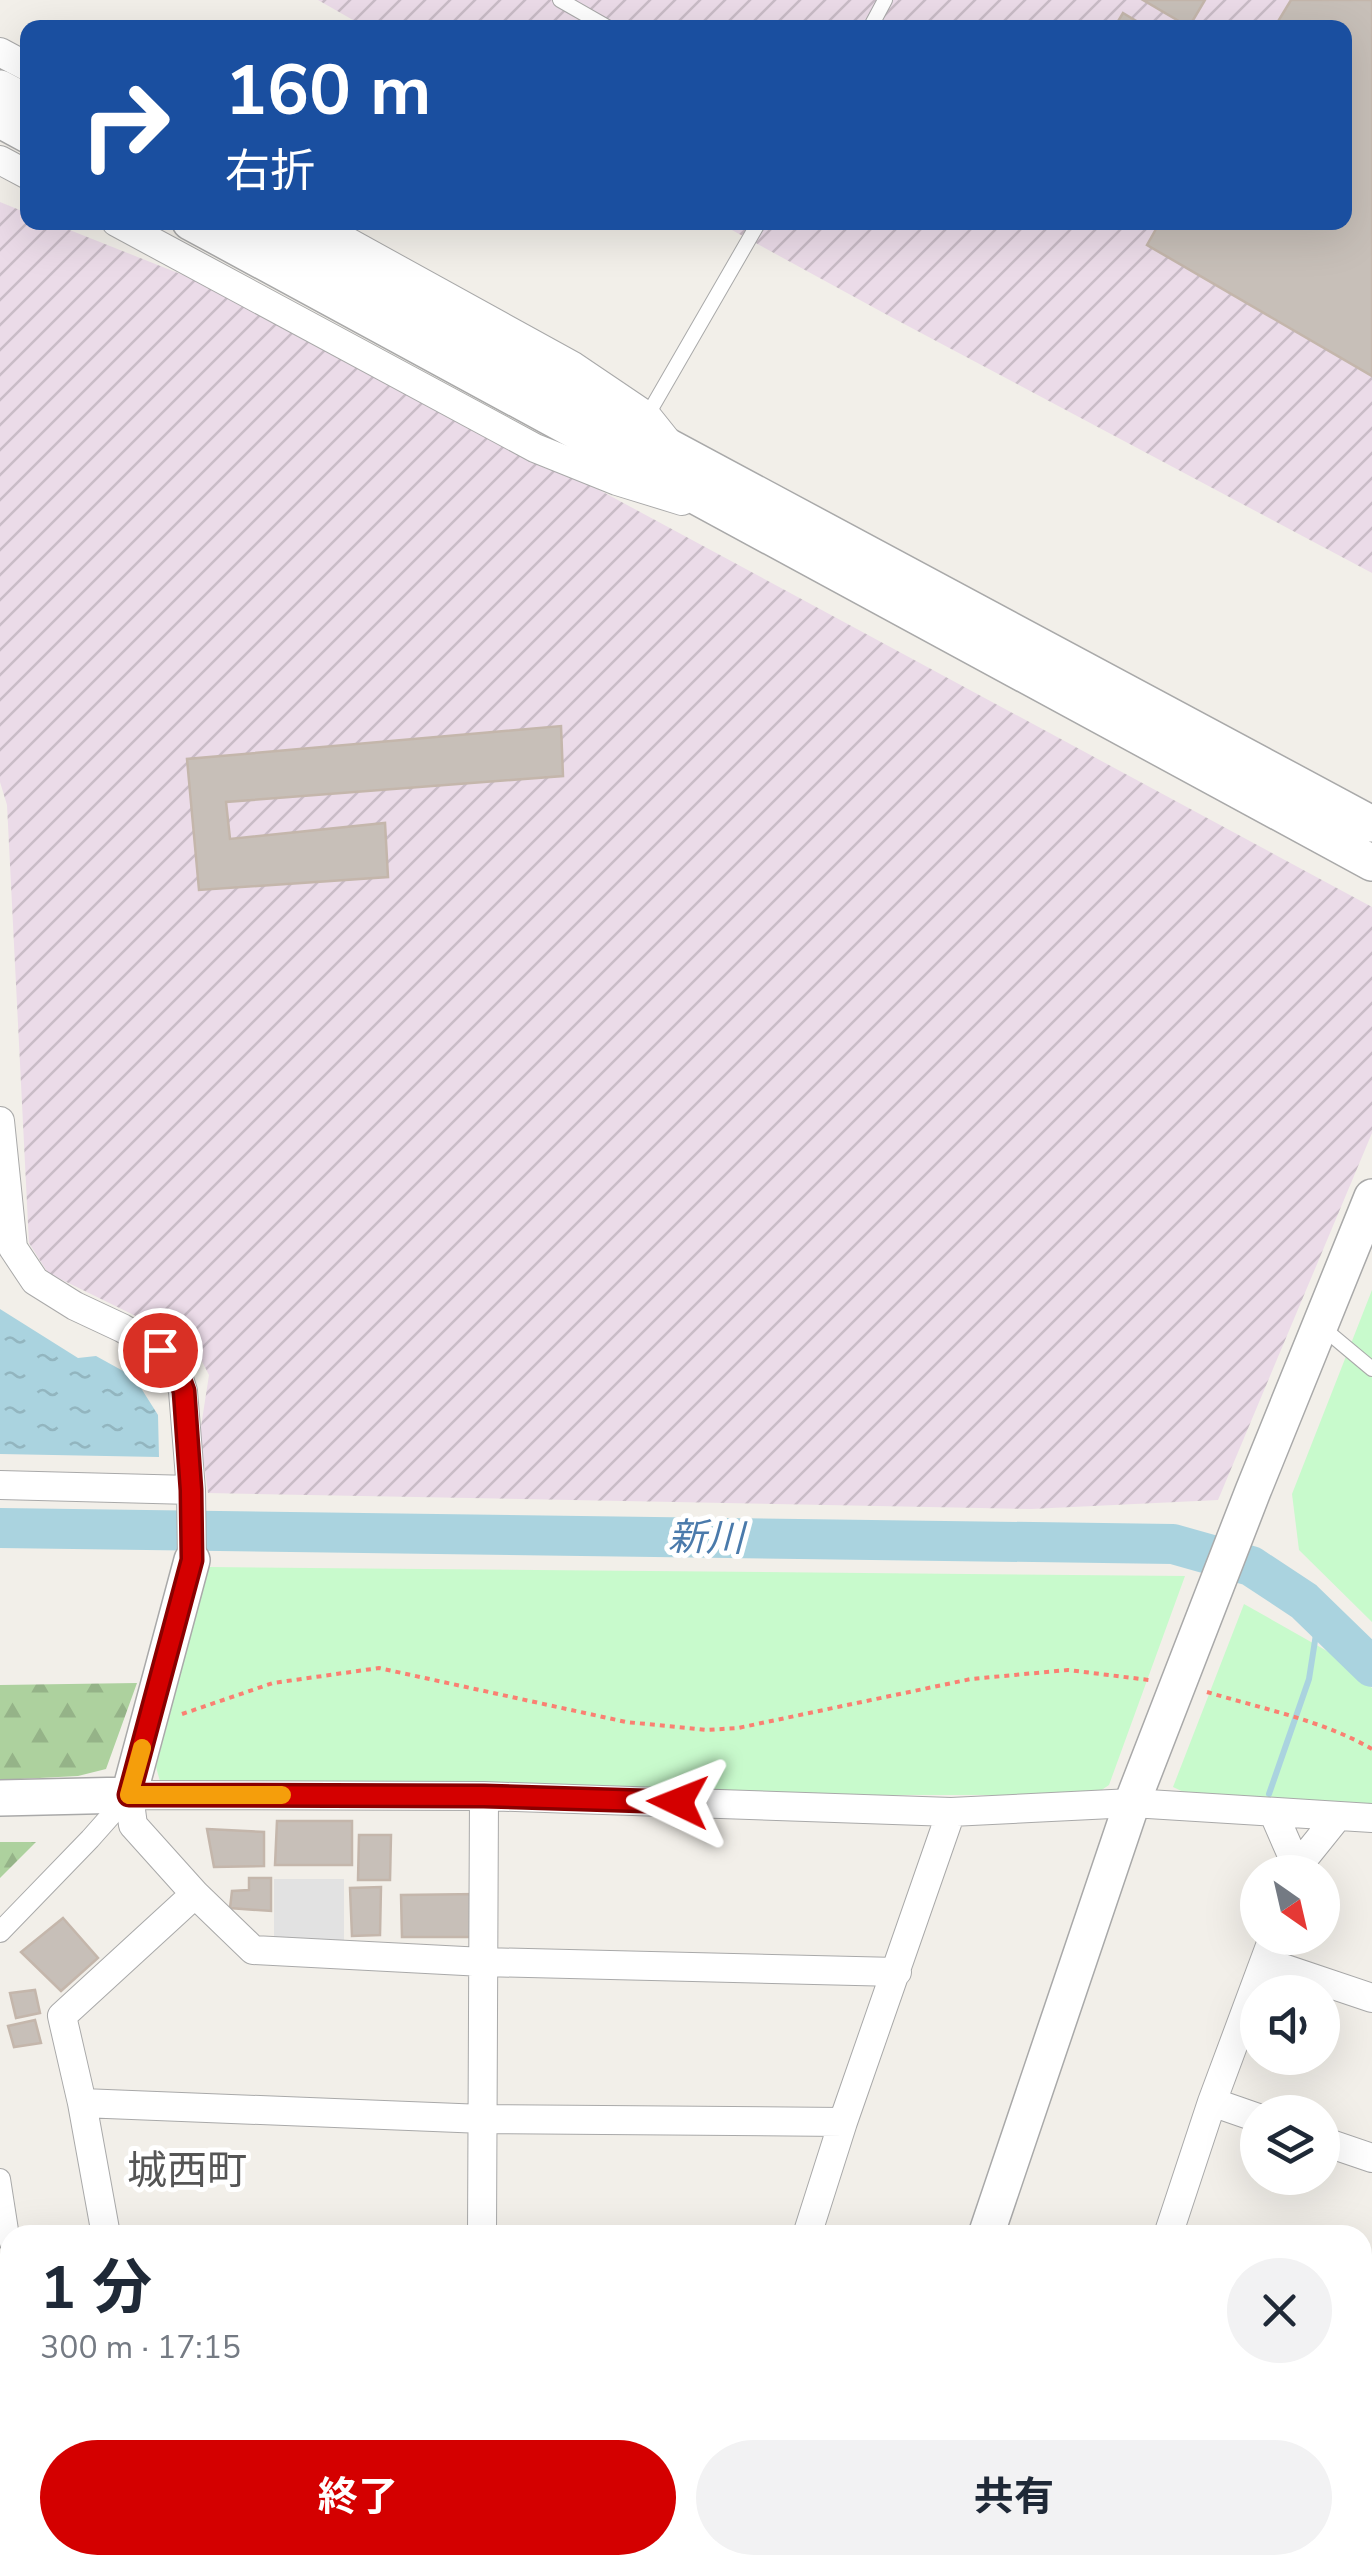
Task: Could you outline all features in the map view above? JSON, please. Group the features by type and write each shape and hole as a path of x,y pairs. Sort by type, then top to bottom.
{"street":[{"path":"131,230 535,448 617,481 731,516"},
{"path":"326,230 573,366 647,416 674,450"},
{"path":"236,231 731,516 1372,862"},
{"path":"236,231 674,450 1372,824"},
{"path":"0,1121 13,1248 35,1282 160,1350 174,1364 184,1391 192,1560 129,1795 133,1826 195,1894 254,1950 484,1962 897,1972"},
{"path":"989,2225 1132,1804 1372,1197"},
{"path":"0,1485 191,1490"},
{"path":"0,1932 129,1795"},
{"path":"482,2225 484,1796"},
{"path":"0,1798 484,1796 952,1812 1132,1804 1372,1818"},
{"path":"810,2225 952,1812"},
{"path":"1273,1812 1290,1855"},
{"path":"1308,1855 1338,1816"},
{"path":"104,2225 62,2016 195,1894"},
{"path":"1171,2225 1267,1955"},
{"path":"1280,1955 1372,1998"},
{"path":"1212,2102 1240,2112"},
{"path":"82,2103 483,2119 843,2122"},
{"path":"1340,2147 1372,2158"},
{"path":"0,2178 7,2225"}],"lane":[{"path":"560,0 595,20"},
{"path":"647,416 754,230"},
{"path":"1320,1325 1372,1369"}],"path":[{"path":"149,1724 273,1683 378,1668 626,1722 707,1730 738,1728 971,1679 1068,1670 1179,1684 1290,1716 1372,1750"}],"shaded area":[{"path":"318,0 1372,0 1372,573 732,230 1352,230 1352,20 353,20"},
{"path":"0,202 20,210 20,230 70,230 251,302 1372,907 1372,1133 1218,1500 1031,1509 208,1493 200,1433 209,1375 193,1344 48,1273 29,1243 7,805 0,782"},
{"path":"274,1879 344,1879 344,1946 274,1944"}],"green space":[{"path":"1372,1290 1372,1622 1299,1550 1292,1494"},
{"path":"209,1567 1185,1576 1109,1785 1094,1795 161,1785 156,1767"},
{"path":"1244,1604 1334,1655 1372,1688 1372,1805 1190,1795 1173,1787"},
{"path":"137,1683 106,1769 78,1776 0,1780 0,1685"},
{"path":"0,1842 36,1842 0,1878"}],"water":[{"path":"0,1309 78,1358 96,1356 134,1377 158,1415 159,1457 0,1454"}],"building":[{"path":"1143,0 1205,0 1193,20 1177,20"},
{"path":"1291,0 1372,0 1372,376 1147,245 1155,230 1352,230 1352,20 1279,20"},
{"path":"561,726 563,776 226,802 230,839 385,823 388,877 199,890 187,759"},
{"path":"277,1821 352,1821 352,1865 275,1865"},
{"path":"207,1829 264,1832 264,1866 214,1867"},
{"path":"359,1835 391,1835 390,1880 358,1880"},
{"path":"249,1878 271,1878 271,1911 230,1908 232,1891 249,1890"},
{"path":"381,1887 380,1935 352,1936 350,1888"},
{"path":"478,1894 478,1937 402,1937 401,1895"},
{"path":"63,1918 98,1958 61,1991 21,1952"},
{"path":"35,1990 40,2013 16,2018 10,1993"},
{"path":"35,2020 41,2043 14,2047 8,2026"}],"waterway":[{"name":"新川","path":"0,1528 1173,1544 1251,1566 1304,1601 1372,1667"},
{"path":"1269,1794 1309,1679 1319,1615"}],"slow traffic":[{"path":"142,1748 129,1795 282,1795"}],"district":[{"name":"城西町","path":"187,2171"}],"route":[{"path":"160,1350 174,1364 184,1391 192,1560 129,1795 484,1796 678,1802"}]}
